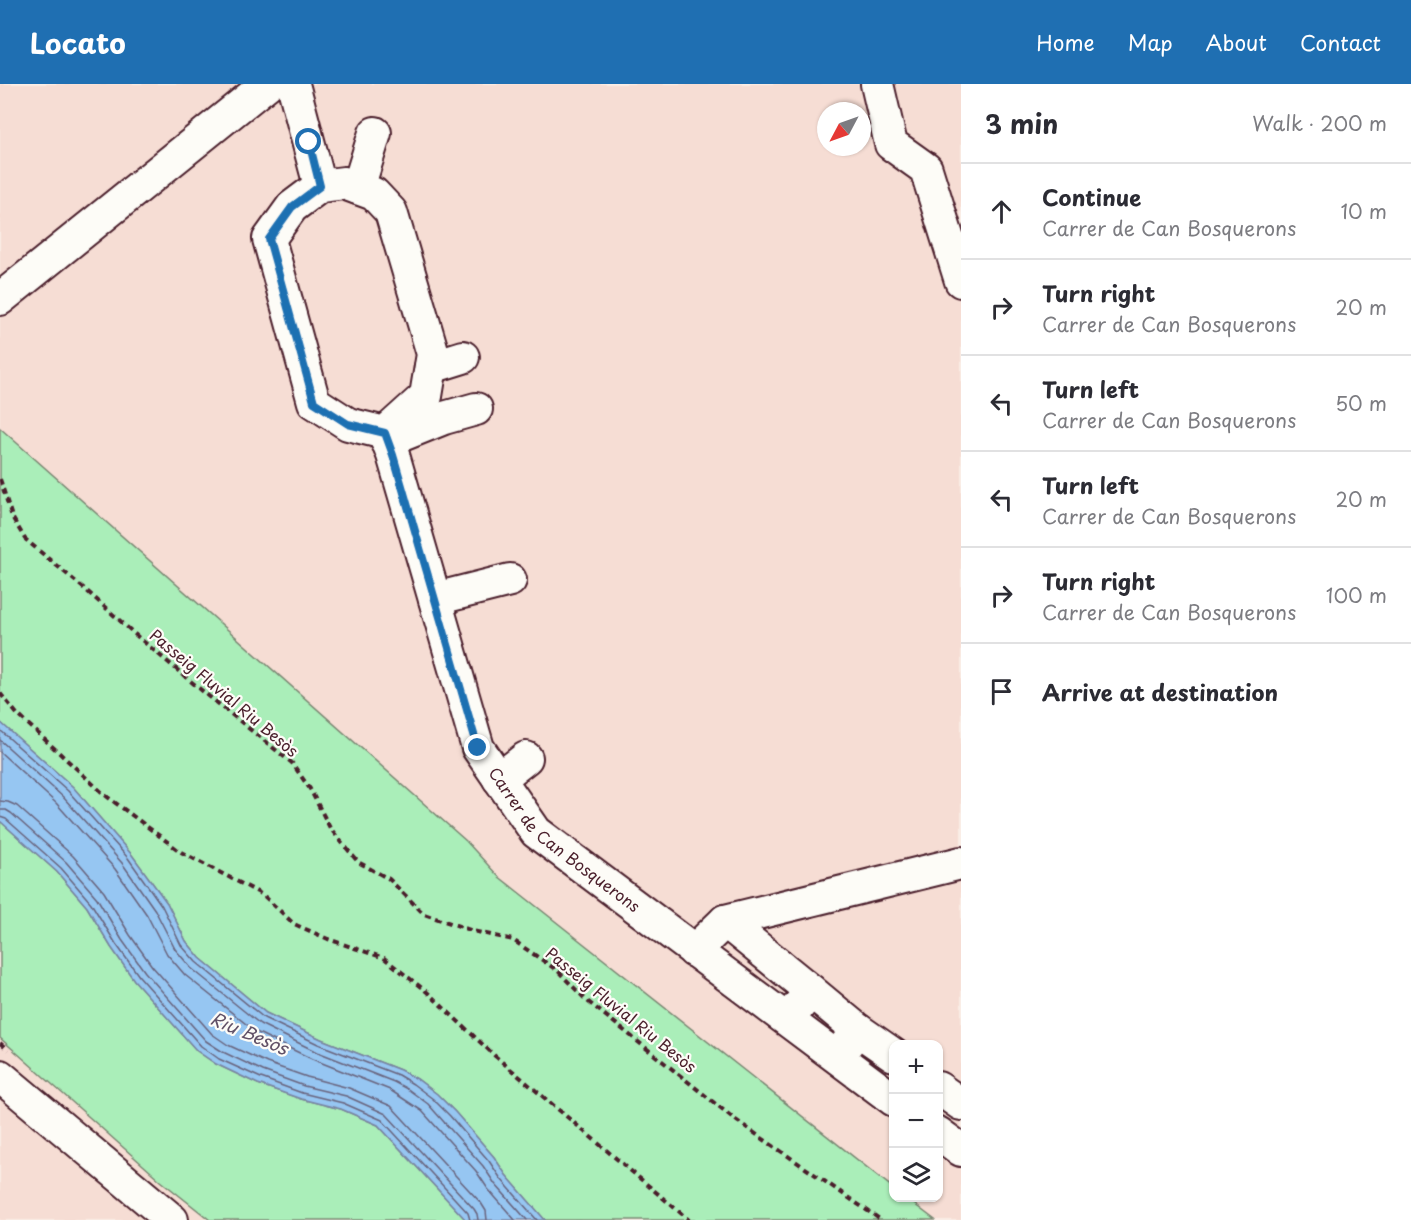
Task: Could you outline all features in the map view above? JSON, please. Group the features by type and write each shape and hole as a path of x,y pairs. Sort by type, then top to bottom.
{"street":[{"path":"0,298 267,84"},
{"path":"294,84 320,186"},
{"path":"877,84 891,144 926,169 961,281"},
{"path":"358,188 375,133"},
{"path":"386,437 426,396 433,354 391,212 374,194 358,188 344,183 320,186 292,207 269,239 314,402 348,424 386,437 476,409"},
{"path":"430,368 463,357"},
{"name":"Carrer de Can Bosquerons","path":"386,437 435,599 463,654 478,748 536,832 889,1096"},
{"path":"435,599 510,580"},
{"path":"500,779 526,758"},
{"path":"694,951 725,921 961,863"},
{"path":"725,921 858,1030 889,1052"},
{"path":"788,1020 811,991"},
{"path":"836,1057 858,1030"},
{"path":"0,1076 172,1220"},
{"path":"943,1091 961,1104"}],"path":[{"name":"Passeig Fluvial Riu Besòs","path":"0,479 12,517 25,539 138,637 292,763 310,789 330,828 358,862 389,879 424,914 473,931 513,940 558,971 586,1000 737,1121 881,1220"},
{"path":"0,693 17,714 105,795 181,852 263,895 294,924 328,939 384,958 427,992 495,1056 689,1220"}],"shaded area":[{"path":"0,84 961,84 961,1220 935,1220 911,1202 943,1202 943,1040 889,1040 889,1185 498,876 466,841 0,428"},
{"path":"0,1038 161,1181 210,1220 0,1220"}],"green space":[{"path":"0,428 466,841 498,876 889,1185 889,1202 911,1202 935,1220 545,1220 506,1175 494,1157 437,1094 400,1070 321,1039 266,1013 200,958 186,941 167,903 132,855 73,787 0,722"},
{"path":"0,821 57,872 87,907 134,980 197,1051 216,1064 258,1084 301,1099 341,1109 378,1125 466,1220 210,1220 161,1181 0,1038"}],"water":[{"name":"Riu Besòs","path":"0,722 73,787 132,855 167,903 186,941 200,958 266,1013 321,1039 400,1070 437,1094 494,1157 506,1175 545,1220 466,1220 378,1125 341,1109 301,1099 258,1084 216,1064 197,1051 134,980 87,907 57,872 0,821"}],"route":[{"path":"309,142 320,186 292,207 269,239 314,402 348,424 385,433 478,748"}]}
